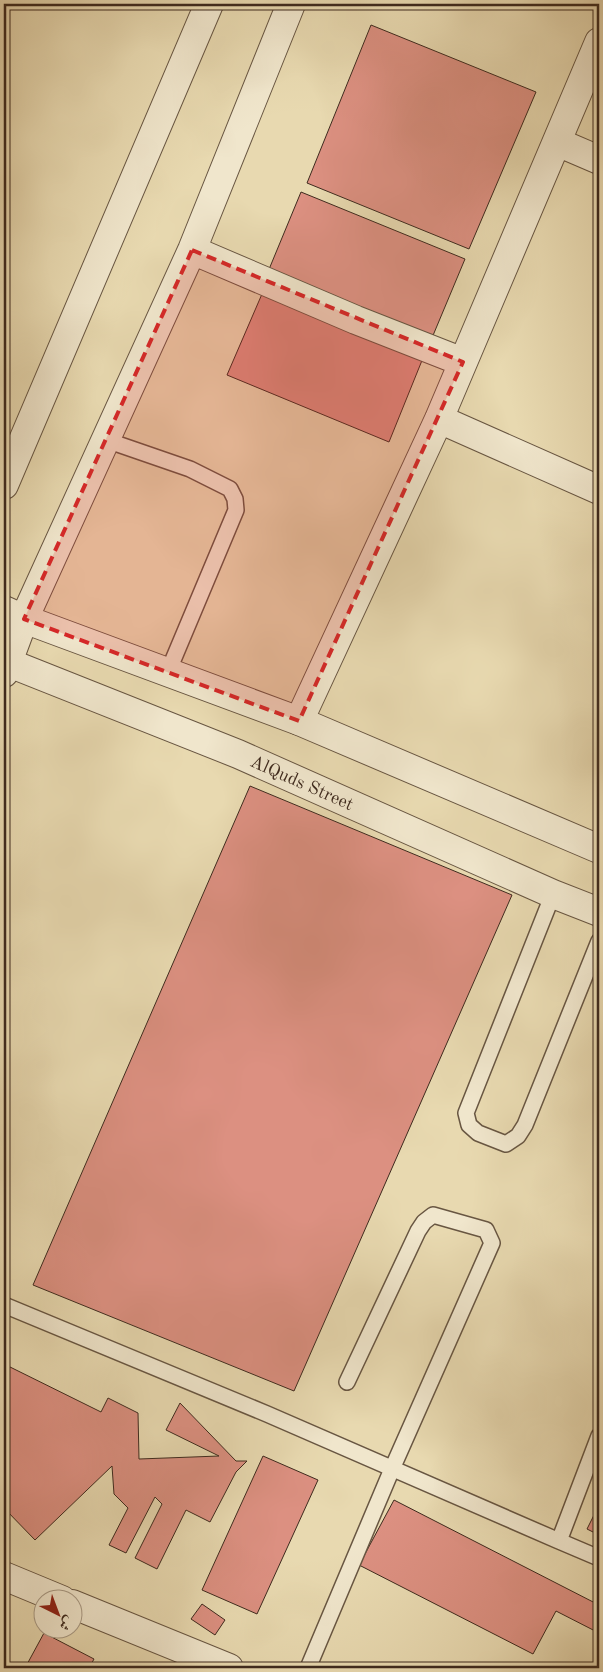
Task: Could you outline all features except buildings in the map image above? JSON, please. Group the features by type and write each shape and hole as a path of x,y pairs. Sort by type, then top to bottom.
{"street":[{"path":"4,485 209,4"},
{"path":"5,666 14,614 106,440 192,250 291,4"},
{"path":"299,721 439,419 599,42"},
{"path":"556,142 599,160"},
{"path":"192,250 356,320 463,362"},
{"path":"439,419 599,490"},
{"path":"14,614 299,721 599,849"},
{"name":"AlQuds Street","path":"5,666 238,754 553,894 599,912"},
{"path":"4,1576 38,1590"},
{"path":"82,1608 229,1668"}],"lane":[{"path":"106,440 190,469 230,489 235,499 236,510 168,672"},
{"path":"553,894 466,1113 469,1125 478,1133 506,1144 518,1136 525,1125 599,941"},
{"path":"308,1668 392,1469 492,1243 486,1230 433,1215 424,1222 418,1231 348,1382"},
{"path":"4,1305 258,1410 599,1558"},
{"path":"558,1541 599,1436"}],"highlighted area":[{"path":"192,250 463,362 299,721 24,619"}]}
